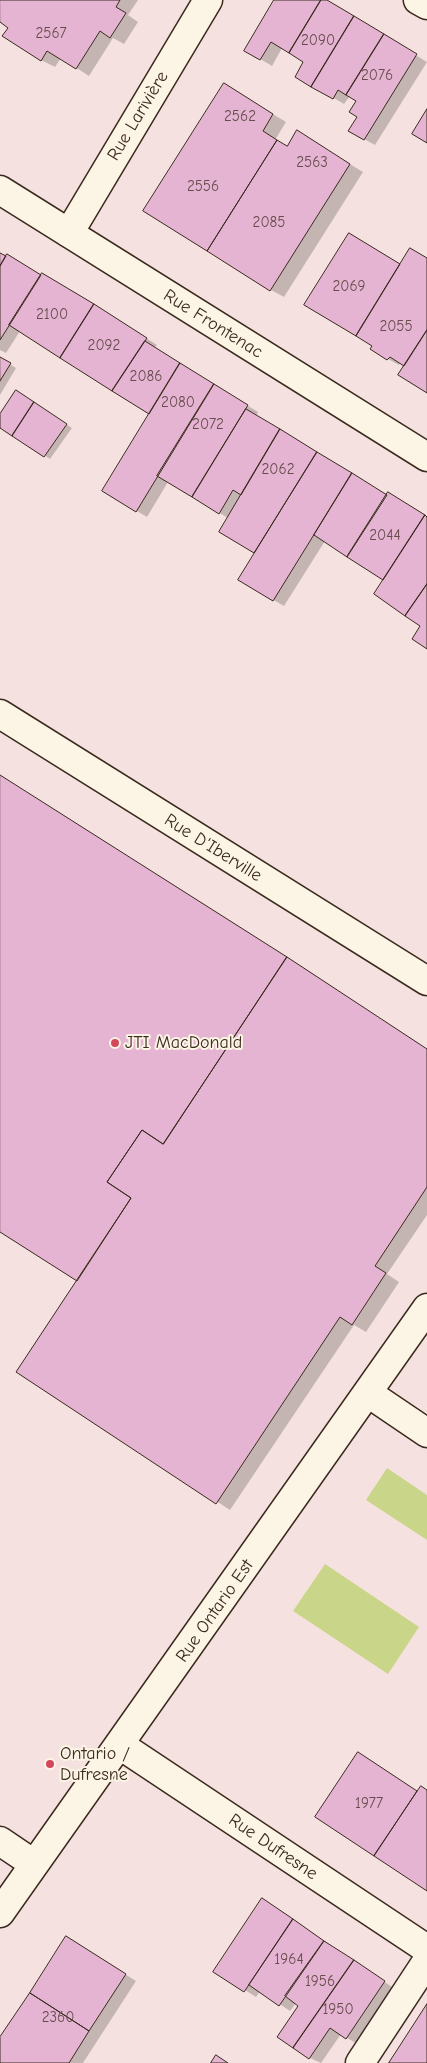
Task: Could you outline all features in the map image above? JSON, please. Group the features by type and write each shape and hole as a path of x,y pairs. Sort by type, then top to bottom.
{"main road":[{"name":"Rue Larivière","path":"69,233 208,0"},
{"path":"418,0 427,5"},
{"name":"Rue Frontenac","path":"0,190 427,457"},
{"name":"Rue D'Iberville","path":"0,714 427,981"},
{"name":"Rue Ontario Est","path":"0,1913 427,1308"},
{"path":"368,1393 427,1433"},
{"name":"Rue Dufresne","path":"120,1745 427,1949"},
{"path":"0,1841 34,1864"},
{"path":"360,2063 427,1961"}],"green space":[{"path":"387,1468 427,1495 427,1540 366,1500"},
{"path":"325,1564 419,1627 388,1674 293,1611"}],"building":[{"path":"0,0 120,0 116,7 126,13 110,38 100,31 76,69 47,51 41,61 2,36 8,28 0,22"},
{"path":"274,0 321,0 289,53 271,42 260,60 244,51"},
{"path":"321,0 327,0 354,16 311,87 295,77 303,62 289,53"},
{"path":"354,16 384,34 346,95 338,90 333,99 311,87"},
{"path":"384,34 417,54 364,140 348,131 357,117 349,112 356,101 346,95"},
{"path":"224,83 273,114 263,131 277,140 207,251 143,211"},
{"path":"427,109 427,143 412,134"},
{"path":"297,130 350,164 270,291 207,251 277,140 287,146"},
{"path":"349,233 400,264 356,336 304,305"},
{"path":"410,248 427,258 427,330 404,366 390,357 387,360 370,349 372,346 356,336"},
{"path":"0,253 6,256 0,266"},
{"path":"7,254 41,275 0,340 0,266"},
{"path":"42,273 94,304 60,358 9,325"},
{"path":"94,304 147,338 112,391 60,358"},
{"path":"427,330 427,393 398,375"},
{"path":"145,341 180,363 149,414 112,391"},
{"path":"0,357 11,363 0,381"},
{"path":"180,363 214,384 136,512 102,491"},
{"path":"214,384 248,405 192,497 157,476"},
{"path":"16,390 34,402 12,436 0,428 0,414"},
{"path":"34,402 67,424 44,457 12,436"},
{"path":"246,409 280,429 241,495 233,490 219,514 192,497"},
{"path":"280,429 317,452 254,553 219,532"},
{"path":"317,452 352,473 273,601 238,580"},
{"path":"352,473 387,495 347,557 314,535"},
{"path":"388,492 425,515 383,580 347,557"},
{"path":"425,515 427,517 427,584 405,616 374,594"},
{"path":"427,584 427,649 412,639 420,626 405,616"},
{"name":"JTI MacDonald","path":"0,775 287,957 163,1144 142,1130 107,1182 131,1198 77,1281 0,1232"},
{"path":"287,957 427,1049 427,1187 375,1266 386,1273 352,1325 340,1317 216,1504 16,1372 131,1198 107,1182 142,1130 163,1144"},
{"path":"358,1752 417,1791 374,1856 315,1817"},
{"path":"421,1786 427,1790 427,1891 374,1856"},
{"path":"262,1898 293,1919 244,1992 213,1972"},
{"path":"293,1919 324,1941 279,2006 249,1985"},
{"path":"66,1936 126,1974 89,2031 30,1993"},
{"path":"324,1941 354,1960 293,2048 277,2037 298,2006 285,1996"},
{"path":"354,1960 385,1981 346,2039 330,2028 309,2059 293,2048"},
{"path":"30,1993 89,2031 69,2063 0,2063 0,2037"},
{"path":"427,2004 427,2063 389,2063"},
{"path":"216,2055 228,2063 211,2063"}],"place":[{"name":"JTI MacDonald","path":"115,1043"},
{"name":"Ontario / Dufresne","path":"50,1764"}]}
